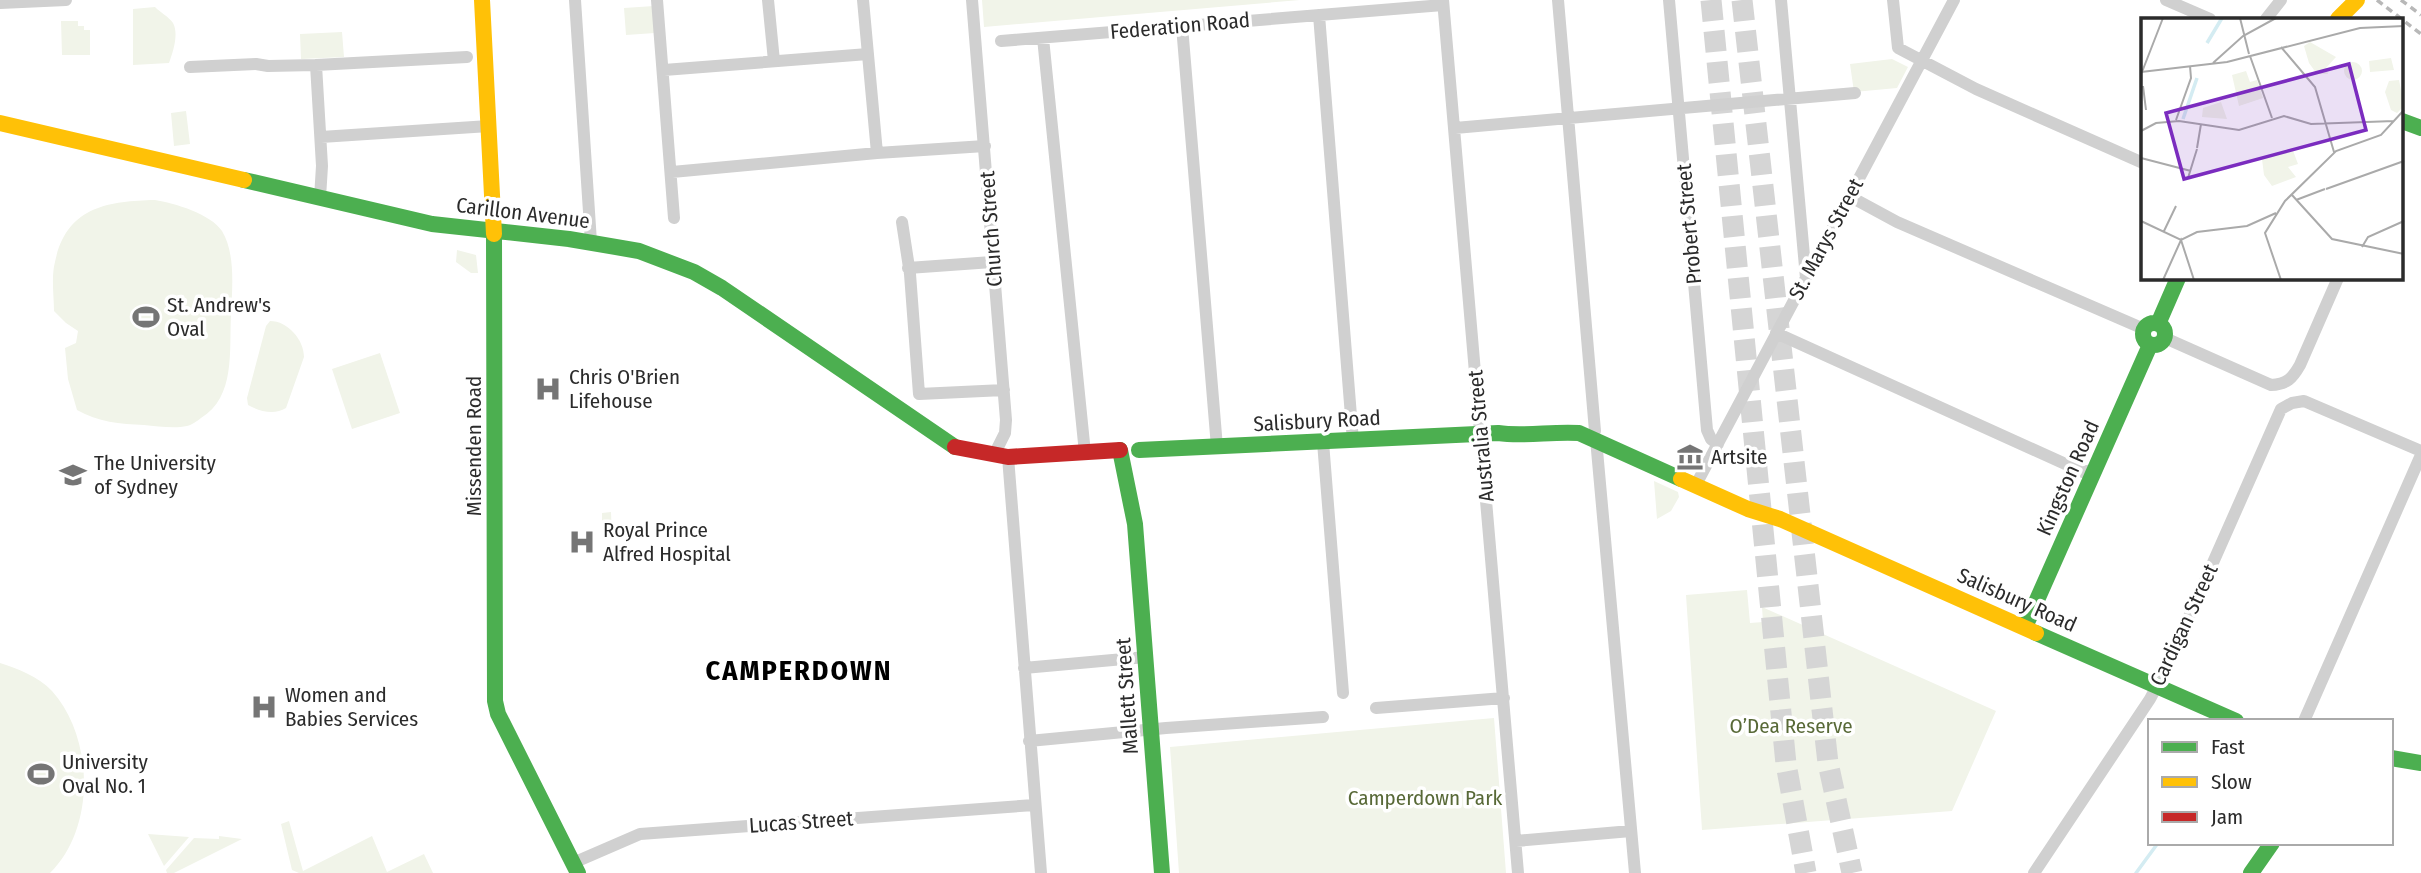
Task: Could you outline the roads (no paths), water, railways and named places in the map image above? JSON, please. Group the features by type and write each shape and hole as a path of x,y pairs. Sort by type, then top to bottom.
{"main road":[{"name":"Missenden Road","path":"482,0 495,231 495,701 498,714 576,868"},
{"path":"2339,18 2350,2"},
{"name":"Carillon Avenue","path":"0,123 432,224 616,245 662,258 698,274 846,371 947,443 1001,456"},
{"path":"2156,330 2177,280"},
{"name":"Kingston Road","path":"2025,627 2088,475 2150,345 2143,338 2156,330"},
{"name":"Salisbury Road","path":"1001,456 1130,454 1217,447 1489,434 1515,437 1563,431 1596,435 1763,508 1780,519"},
{"name":"Salisbury Road","path":"1596,435 1748,509 1780,519 2231,719"},
{"name":"Mallett Street","path":"1130,454 1162,873"},
{"path":"2393,758 2421,763"},
{"path":"2251,873 2271,845"}],"street":[{"path":"0,3 66,0"},
{"path":"575,0 591,242"},
{"path":"657,0 674,218"},
{"path":"768,0 774,61"},
{"path":"863,0 877,153"},
{"name":"Church Street","path":"972,0 1004,390 1006,433 1001,456 1024,668 1041,873"},
{"path":"1558,0 1635,873"},
{"name":"Probert Street","path":"1670,0 1707,430 1717,444"},
{"path":"1781,0 1806,278"},
{"path":"1893,0 1898,48 1976,89 2141,162"},
{"name":"St. Marys Street","path":"1699,479 1954,0"},
{"path":"2166,0 2208,18"},
{"path":"2267,18 2281,0"},
{"name":"Federation Road","path":"1001,41 1443,2"},
{"name":"Australia Street","path":"1443,2 1489,434 1504,698 1518,873"},
{"path":"1319,15 1353,440"},
{"path":"1182,26 1217,447"},
{"path":"1043,38 1085,453"},
{"path":"664,70 868,54"},
{"path":"190,67 316,65 467,57"},
{"path":"316,65 321,137 320,198"},
{"path":"1455,128 1855,93"},
{"path":"321,137 489,126"},
{"path":"672,172 985,146"},
{"path":"1849,196 1897,222 2156,330 2272,385 2284,384 2292,379 2337,280"},
{"path":"902,222 919,394 1004,390"},
{"path":"908,268 992,262"},
{"path":"1776,332 2088,475"},
{"name":"Cardigan Street","path":"2034,873 2157,686 2281,409 2304,401 2421,453"},
{"path":"1323,442 1343,693"},
{"path":"2305,719 2421,453"},
{"path":"1024,668 1146,657"},
{"path":"1377,708 1504,698"},
{"path":"1029,741 1322,717"},
{"name":"Lucas Street","path":"576,868 640,834 1034,805"},
{"path":"1516,841 1631,831"}],"waterway":[{"path":"2136,873 2157,845"}],"tunnel":[{"path":"1711,0 1786,764 1806,873"},
{"path":"1742,0 1828,763 1852,873"}],"railway":[{"path":"2377,0 2400,18"},
{"path":"2401,0 2421,15"},
{"path":"2404,21 2421,34"}],"place":[{"name":"St. Andrew's Oval","path":"146,317"},
{"name":"Chris O'Brien Lifehouse","path":"548,389"},
{"name":"Artsite","path":"1690,457"},
{"name":"The University of Sydney","path":"73,475"},
{"name":"Royal Prince Alfred Hospital","path":"582,542"},
{"name":"Women and Babies Services","path":"264,707"},
{"name":"University Oval No. 1","path":"41,774"}],"district":[{"name":"CAMPERDOWN","path":"799,670"}],"park label":[{"name":"O’Dea Reserve","path":"1791,726"},
{"name":"Camperdown Park","path":"1425,798"}]}
